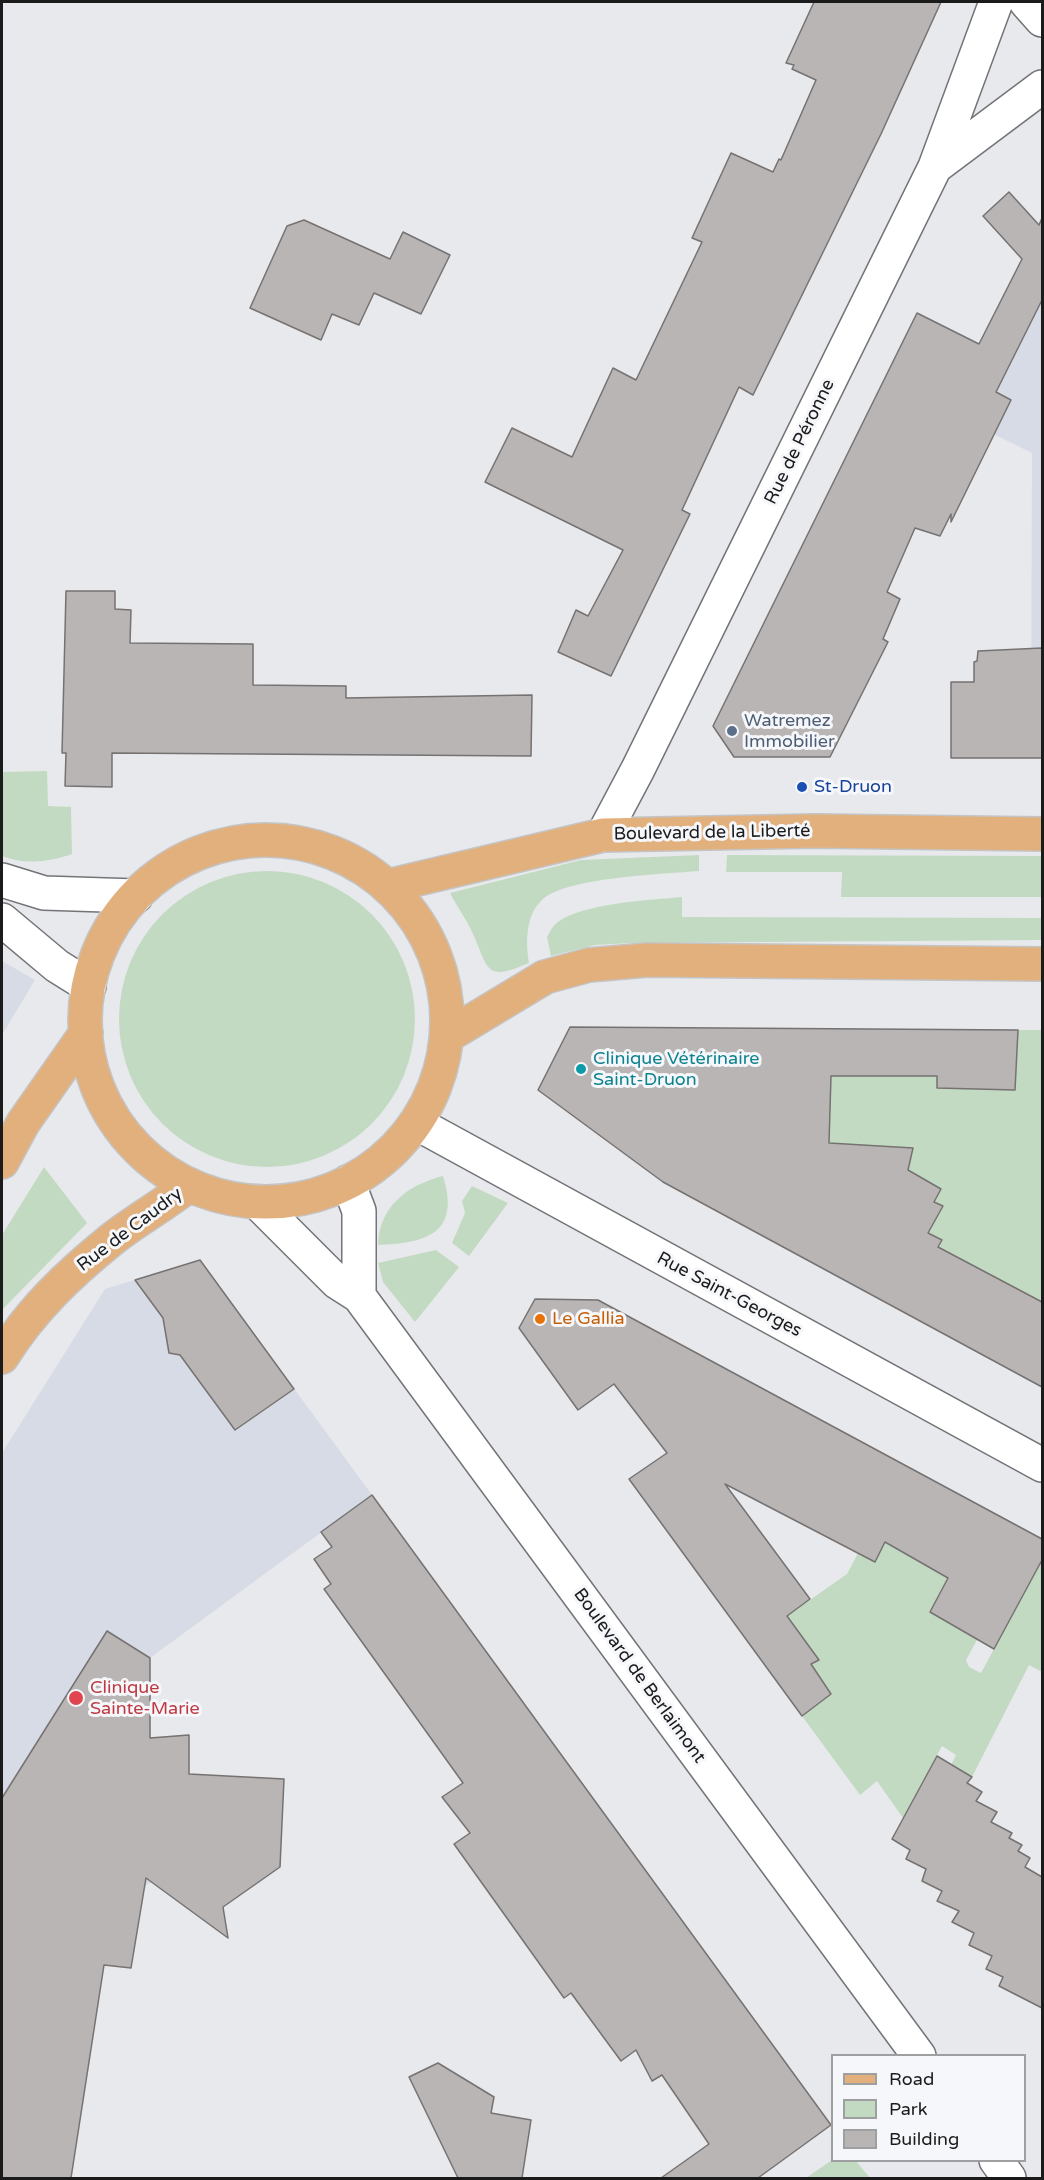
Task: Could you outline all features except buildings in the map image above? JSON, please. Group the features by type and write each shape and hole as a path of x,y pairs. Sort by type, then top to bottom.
{"main road":[{"name":"Boulevard de la Liberté","path":"388,886 603,835 816,831 1042,834"},
{"path":"255,840 303,844 339,854 365,868 388,886 415,916 434,953 446,992 447,1036 441,1068 431,1096 416,1123 386,1157 348,1182 304,1198 257,1202 222,1196 189,1185 149,1158 122,1130 107,1107 96,1081 86,1033 89,986 104,941 118,917 136,896 176,864 201,852 255,840"},
{"path":"447,1036 545,976 589,965 647,960 1042,964"},
{"path":"2,1162 23,1123 86,1033"},
{"name":"Rue de Caudry","path":"2,1357 20,1328 59,1286 112,1239 161,1208 189,1185"}],"street":[{"path":"935,167 996,2"},
{"path":"1026,2 1042,20"},
{"name":"Rue de Péronne","path":"603,835 644,758 935,167 1042,87"},
{"path":"2,880 44,893 136,896"},
{"path":"2,920 57,966 89,986"},
{"name":"Rue Saint-Georges","path":"416,1123 1042,1465"},
{"path":"348,1182 359,1211 359,1296"},
{"name":"Boulevard de Berlaimont","path":"257,1202 337,1282 359,1296 918,2054"},
{"path":"997,2162 1009,2178"}],"shaded area":[{"path":"1042,300 1042,758 1031,758 1032,453 975,425 999,386"},
{"path":"2,961 35,980 2,1035"},
{"name":"Clinique Sainte-Marie","path":"200,1260 372,1495 150,1658 152,1882 113,1903 71,2178 2,2178 2,1453 105,1289"}],"green space":[{"path":"47,771 48,806 71,807 72,854 37,861 19,861 2,856 2,772"},
{"path":"699,855 699,871 616,878 570,887 553,893 536,907 529,922 527,947 529,963 504,972 496,972 486,964 471,929 450,893 581,860"},
{"path":"727,855 1042,856 1042,897 841,897 842,872 726,872"},
{"path":"252,871 282,871 310,877 337,888 361,904 382,925 398,949 409,976 415,1004 413,1048 398,1089 382,1113 361,1134 337,1150 310,1161 282,1167 252,1167 224,1161 197,1150 173,1134 152,1113 136,1089 125,1062 119,1034 119,1004 125,976 136,949 152,925 173,904 197,888 224,877"},
{"path":"682,897 682,917 1042,918 1042,940 630,943 595,945 551,956 547,937 556,923 569,916 584,910 618,903"},
{"path":"1018,1030 1042,1030 1042,1302 995,1277 904,1312 941,1241 928,1233 934,1202 941,1189 907,1171 912,1148 896,1147 875,1193 766,1122 766,1067 937,1076 937,1088 1015,1090"},
{"path":"44,1167 87,1223 2,1310 2,1235"},
{"path":"443,1176 447,1211 443,1223 435,1232 411,1242 378,1245 384,1219 397,1200 418,1185"},
{"path":"472,1186 508,1203 469,1256 452,1243 465,1213 462,1201"},
{"path":"436,1250 459,1267 415,1322 383,1282 378,1263"},
{"path":"886,1534 948,1578 930,1612 944,1620 987,1622 966,1660 969,1667 981,1673 1042,1560 1042,1672 1029,1665 972,1777 951,1765 956,1755 942,1746 903,1818 877,1781 860,1795 802,1716 831,1694 811,1664 818,1660 787,1616 847,1574 858,1553 875,1562"},
{"path":"831,2161 857,2162 870,2178 806,2178"}],"place":[{"name":"Watremez Immobilier","path":"732,731"},
{"name":"St-Druon","path":"802,787"},
{"name":"Clinique Vétérinaire Saint-Druon","path":"581,1069"},
{"name":"Le Gallia","path":"540,1319"},
{"name":"Clinique Sainte-Marie","path":"76,1698"}]}
